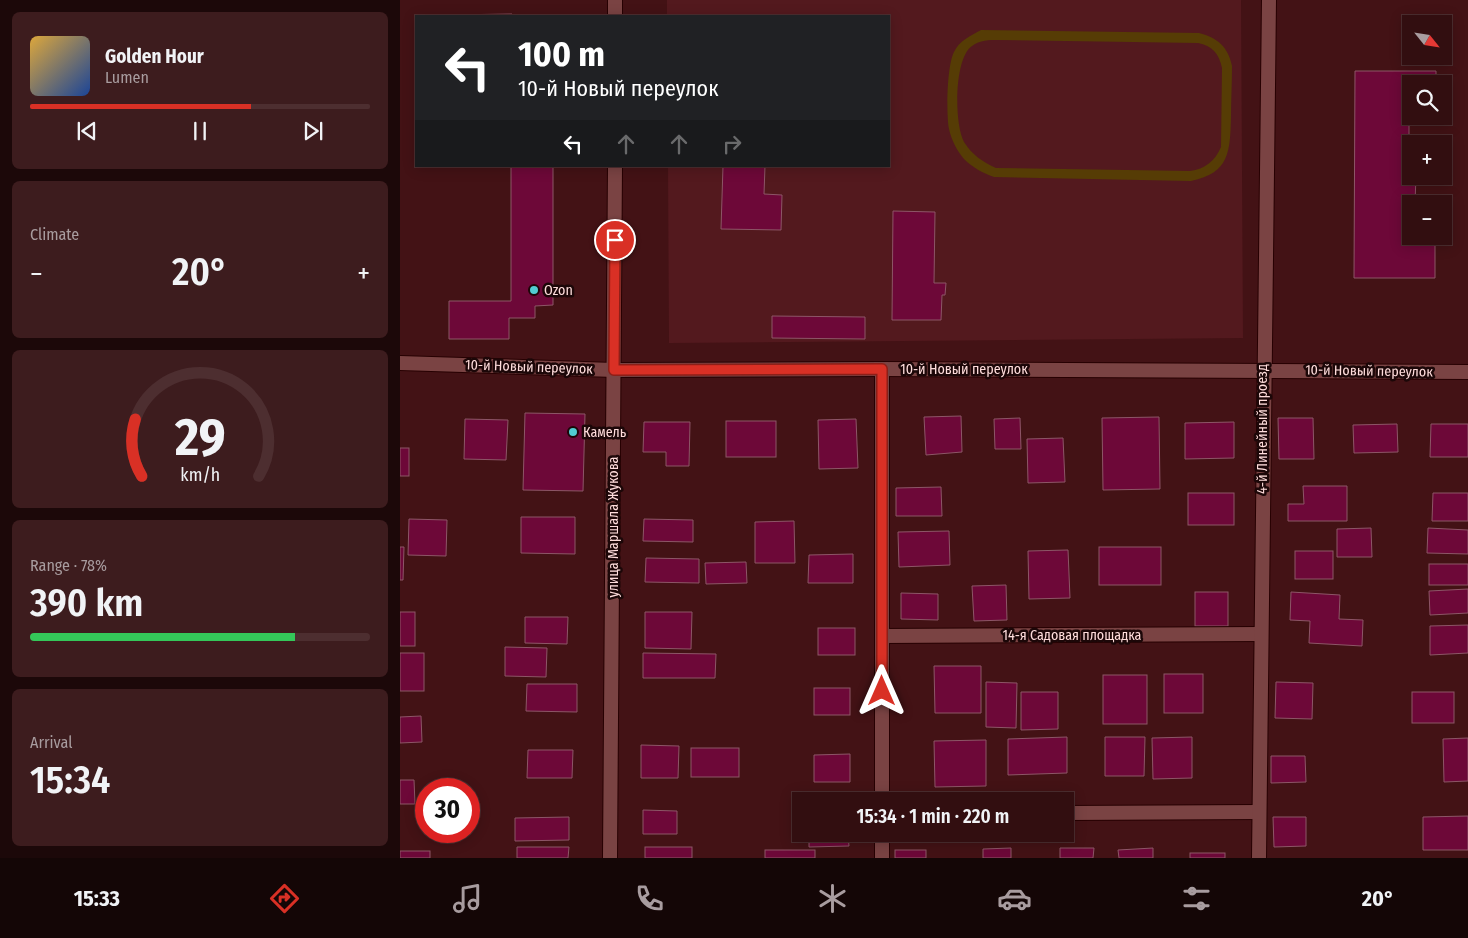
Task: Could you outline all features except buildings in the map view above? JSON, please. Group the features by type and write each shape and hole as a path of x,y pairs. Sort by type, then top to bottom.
{"street":[{"path":"615,15 616,0"},
{"name":"4-й Линейный проезд","path":"1259,858 1263,370 1269,0"},
{"name":"улица Маршала Жукова","path":"610,858 615,167"},
{"name":"10-й Новый переулок","path":"400,363 614,370 882,369 1468,372"},
{"path":"882,369 882,792"},
{"name":"14-я Садовая площадка","path":"882,636 1261,634"},
{"path":"1074,813 1259,812"},
{"path":"882,842 882,858"}],"shaded area":[{"path":"667,0 1241,0 1243,338 669,343 668,167 890,167 890,15 667,15"},
{"path":"981,30 1199,33 1212,38 1225,49 1232,66 1230,140 1225,159 1214,172 1191,181 994,177 982,172 961,156 953,141 948,122 949,78 954,52 962,42","holes":["988,40 1198,43 1214,51 1219,58 1222,68 1221,147 1213,160 1205,166 1190,171 996,168 978,158 964,142 958,121 957,92 959,77 966,53 972,46 978,43"]}],"place":[{"name":"Ozon","path":"534,290"},
{"name":"Камель","path":"573,432"}],"route":[{"path":"615,240 614,370 882,369 882,691"}]}
